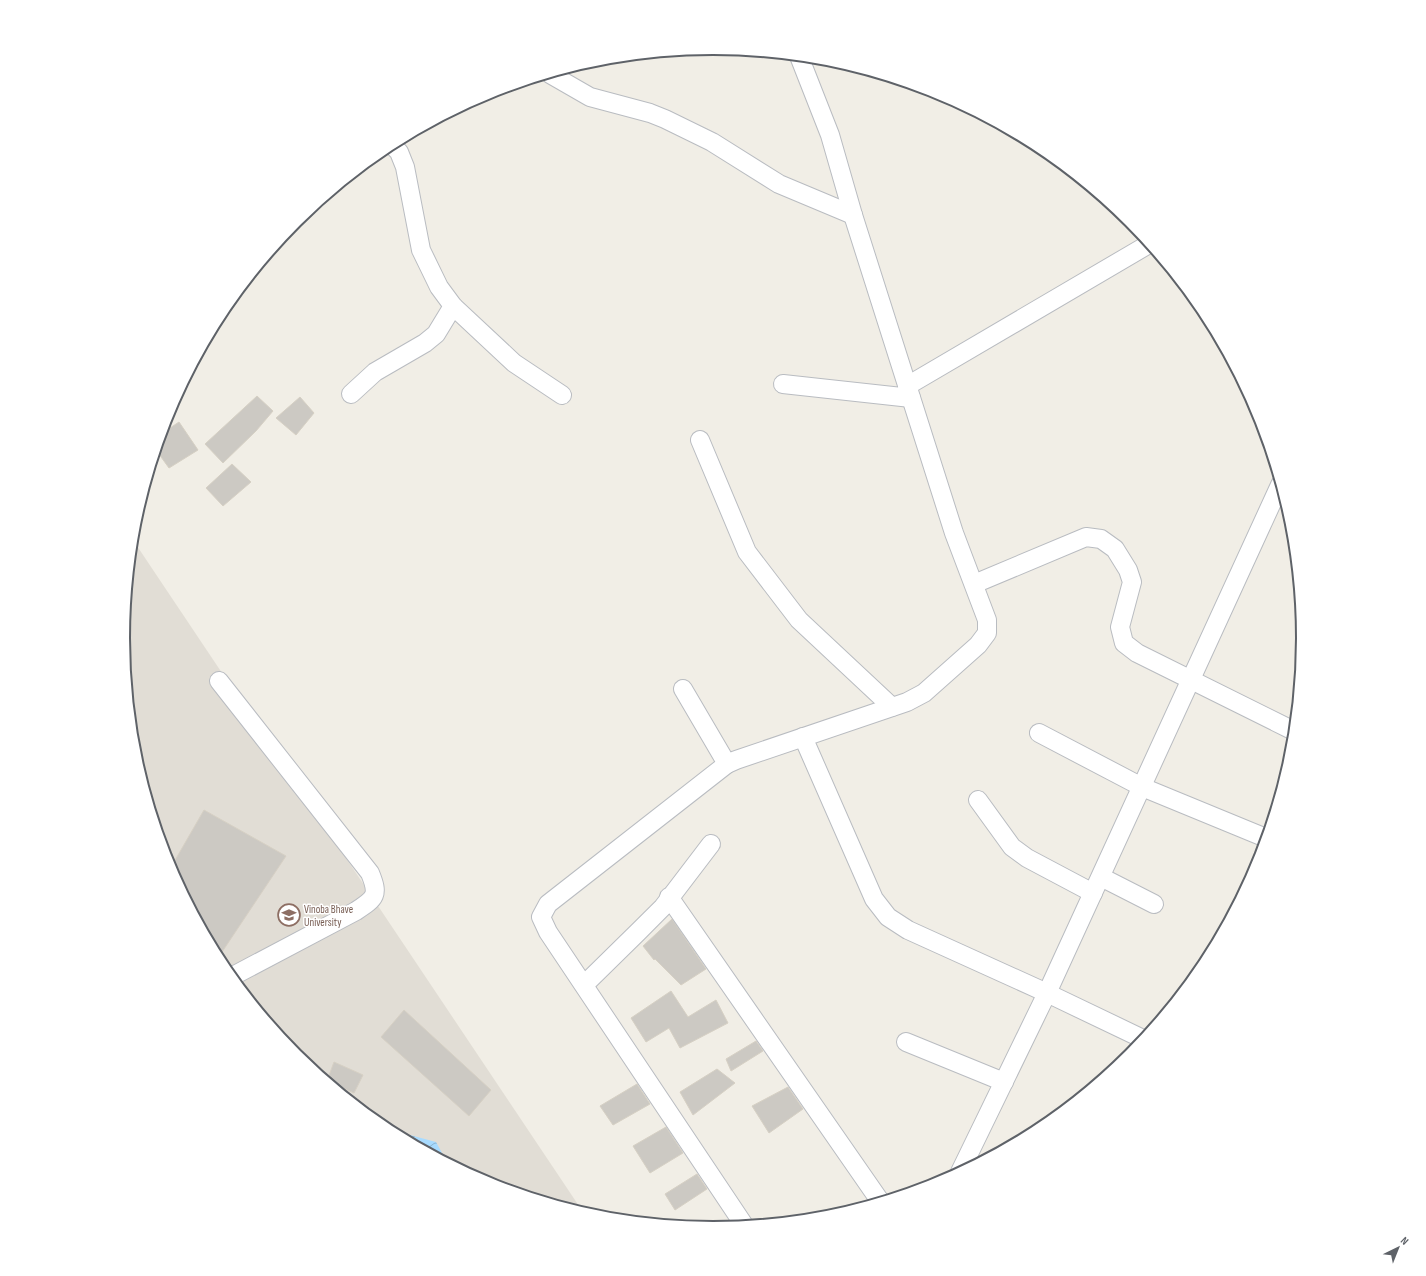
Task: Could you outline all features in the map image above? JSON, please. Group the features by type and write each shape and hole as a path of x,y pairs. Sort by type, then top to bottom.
{"street":[{"path":"741,1220 548,932 541,917 548,904 727,764 907,702 924,693 978,645 987,633 987,620 954,533 853,215 830,135 801,62"},
{"path":"555,77 590,97 650,113 672,122 712,142 779,184 853,215"},
{"path":"396,149 399,152 405,167 421,250 439,287 453,306 514,363 562,395"},
{"path":"783,384 909,392 1144,247"},
{"path":"351,394 375,372 425,343 436,334 453,306"},
{"path":"700,440 747,552 799,620 892,707"},
{"path":"964,1164 1047,994 1277,491"},
{"path":"974,584 1086,537 1101,539 1115,549 1128,570 1132,582 1120,627 1124,643 1137,653 1190,681 1289,729"},
{"path":"219,681 370,872 375,885 374,896 370,902 356,911 237,974"},
{"path":"683,689 727,764"},
{"path":"1039,732 1142,787 1261,836"},
{"path":"803,737 874,900 888,917 908,930 1137,1037"},
{"path":"978,800 1012,847 1026,858 1097,885 1154,904"},
{"path":"584,985 670,898 711,844"},
{"path":"670,898 877,1197"},
{"path":"906,1042 1004,1082"}],"shaded area":[{"name":"Vinoba Bhave University","path":"137,547 578,1205 526,1190 490,1177 421,1143 389,1123 358,1101 301,1050 250,993 228,962 190,896 174,861 150,789 141,752 131,676 130,638 131,600"}],"water":[{"path":"409,1136 436,1142 443,1155 421,1143"}],"building":[{"path":"257,396 273,411 256,431 223,463 205,444"},
{"path":"300,397 314,413 296,435 276,418"},
{"path":"179,422 198,450 169,468 160,455 169,429"},
{"path":"232,464 251,482 223,506 206,488"},
{"path":"204,810 286,856 222,952 190,896 174,862"},
{"path":"672,919 706,969 681,985 655,959 654,960 643,946"},
{"path":"671,991 688,1017 716,1000 728,1023 680,1048 669,1028 646,1042 631,1018"},
{"path":"404,1010 491,1090 469,1116 381,1037"},
{"path":"756,1041 763,1051 731,1071 726,1059"},
{"path":"334,1062 363,1075 354,1093 343,1088 329,1076"},
{"path":"717,1069 735,1083 693,1115 680,1092"},
{"path":"637,1084 650,1104 613,1125 600,1106"},
{"path":"788,1087 803,1109 769,1133 752,1106"},
{"path":"666,1127 683,1153 650,1173 633,1146"},
{"path":"697,1174 707,1189 675,1210 665,1194"}],"place":[{"name":"Vinoba Bhave University","path":"289,915"}]}
